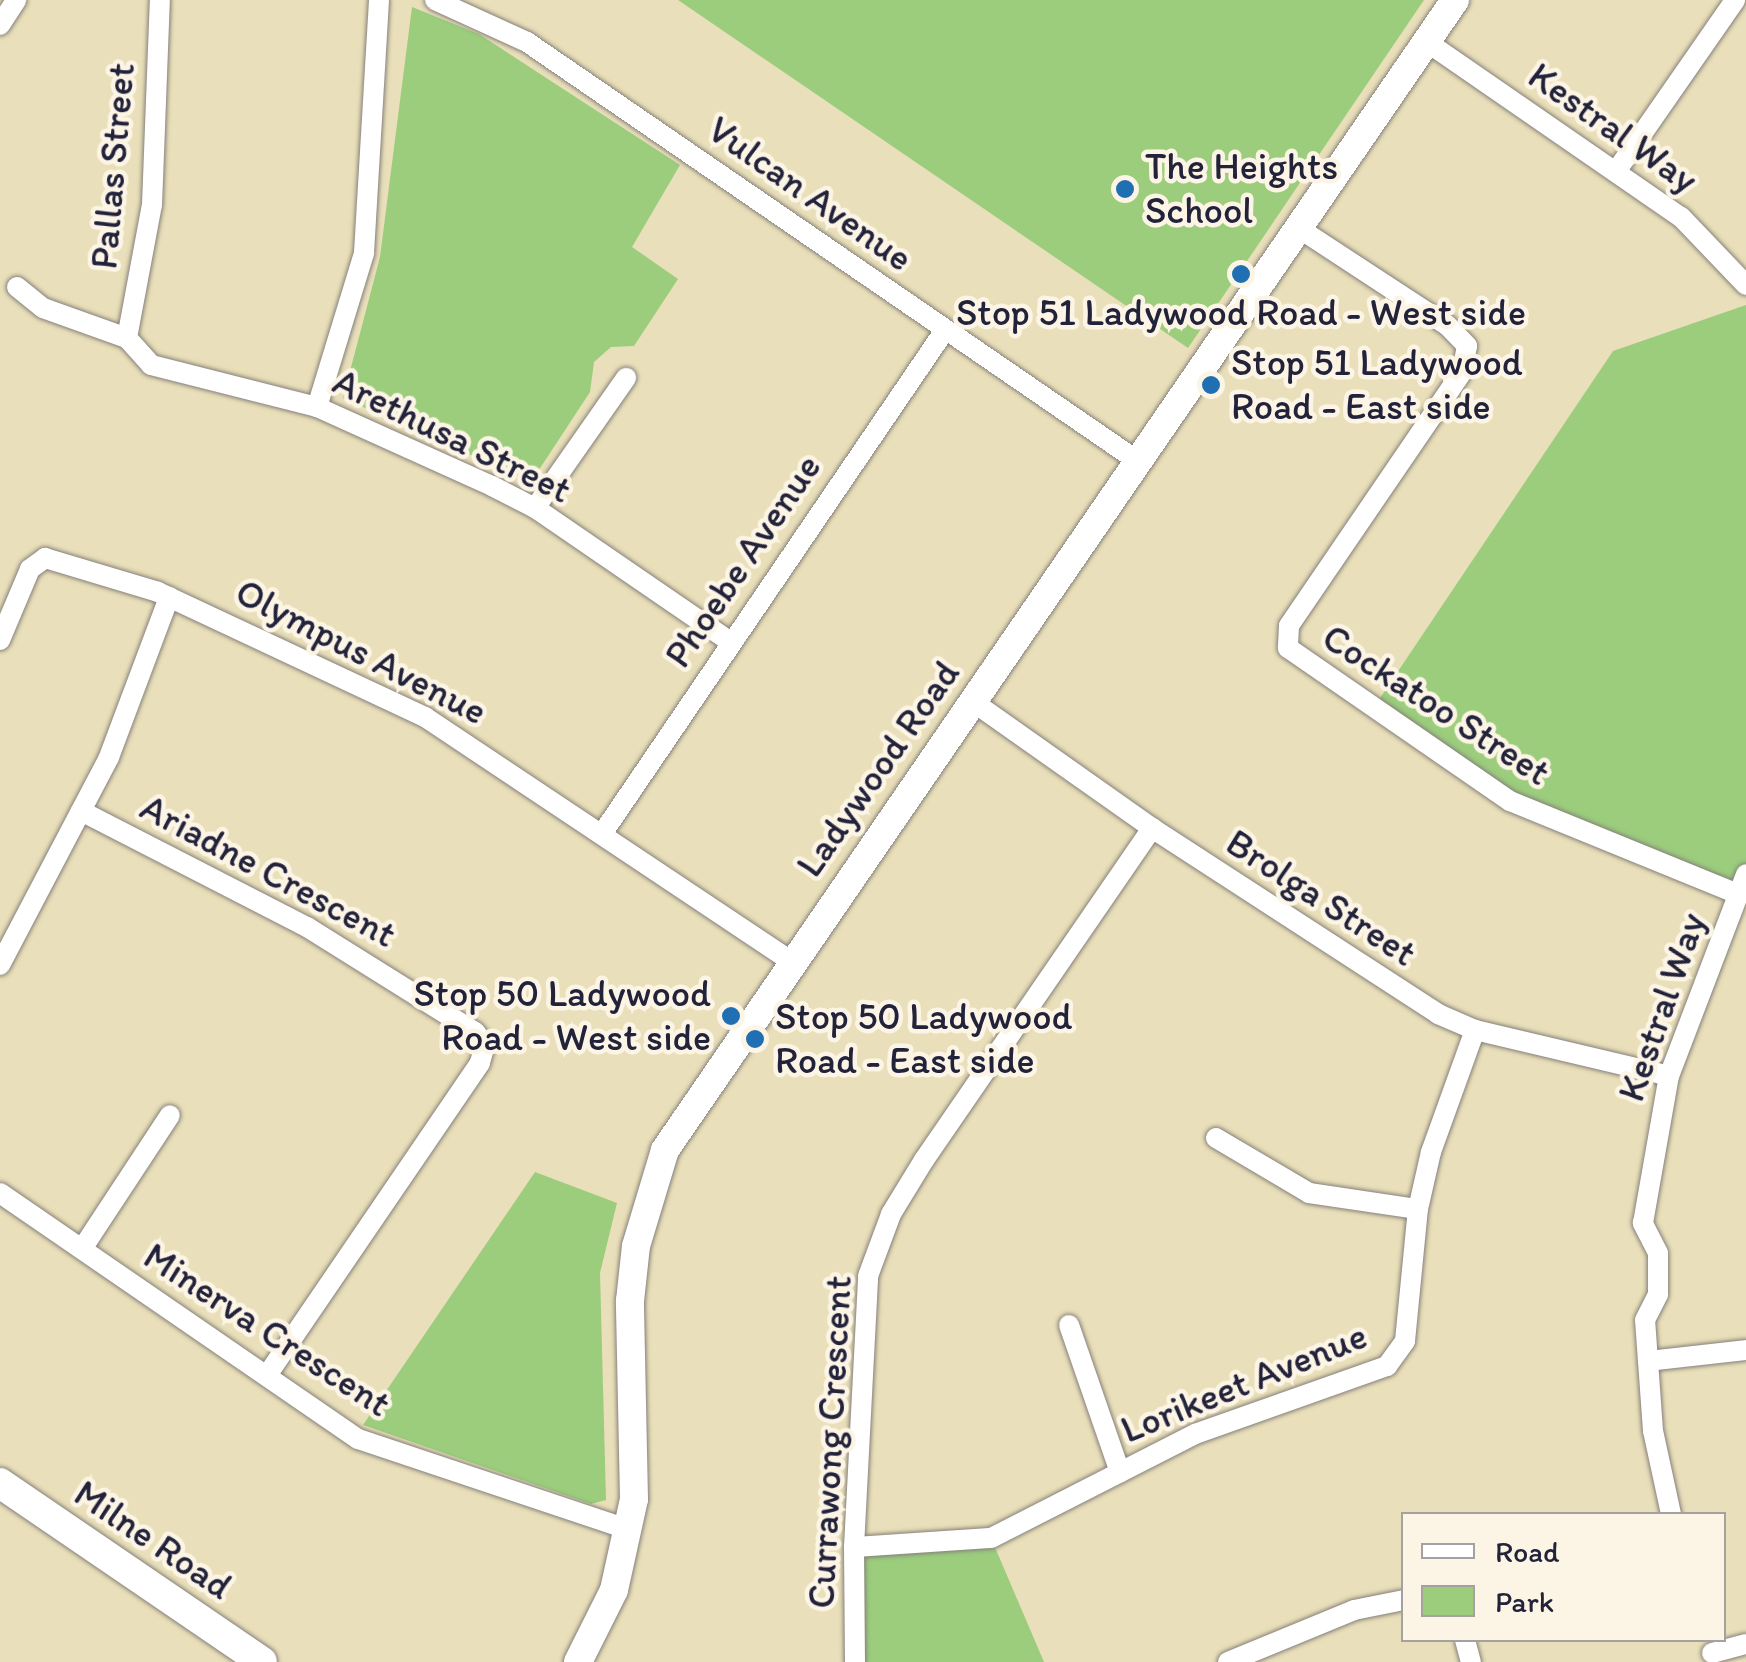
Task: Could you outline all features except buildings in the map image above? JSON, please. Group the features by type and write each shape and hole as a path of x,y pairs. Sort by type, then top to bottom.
{"main road":[{"name":"Milne Road","path":"0,1483 262,1662"}],"street":[{"path":"2,25 16,0"},
{"name":"Pallas Street","path":"128,338 152,204 160,0"},
{"path":"317,407 364,253 379,0"},
{"name":"Vulcan Avenue","path":"435,0 527,42 1136,460"},
{"name":"Ladywood Road","path":"578,1662 614,1590 634,1498 630,1301 647,1201 665,1150 790,960 1455,0"},
{"path":"1617,170 1734,0"},
{"name":"Kestral Way","path":"1428,42 1681,217 1746,285"},
{"name":"Cockatoo Street","path":"1297,227 1447,325 1467,346 1462,372 1289,626 1288,648 1510,801 1738,894"},
{"path":"18,287 43,308 128,338"},
{"name":"Phoebe Avenue","path":"602,834 729,642 945,330"},
{"name":"Arethusa Street","path":"128,338 151,365 317,407 535,508 729,642"},
{"path":"535,508 626,378"},
{"name":"Olympus Avenue","path":"0,640 30,569 57,558 168,597 425,716 790,960"},
{"path":"0,965 81,812 168,597"},
{"name":"Brolga Street","path":"972,701 1152,828 1407,997 1475,1030 1668,1076"},
{"name":"Ariadne Crescent","path":"81,812 307,927 475,1032 485,1045 480,1063 267,1375"},
{"name":"Currawong Crescent","path":"855,1662 854,1547 868,1276 891,1214 1152,828"},
{"name":"Kestral Way","path":"1670,1512 1645,1320 1658,1294 1658,1253 1644,1222 1668,1076 1746,874"},
{"name":"Lorikeet Avenue","path":"854,1547 991,1538 1195,1434 1388,1366 1405,1341 1418,1209 1475,1030"},
{"path":"82,1248 170,1115"},
{"path":"1216,1138 1309,1193 1418,1209"},
{"name":"Minerva Crescent","path":"0,1193 358,1439 627,1529"},
{"path":"1069,1325 1120,1472"},
{"path":"1648,1361 1746,1350"},
{"path":"1228,1662 1354,1610 1401,1601"},
{"path":"1712,1652 1746,1644"}],"green space":[{"name":"The Heights School","path":"678,0 1424,0 1188,348"},
{"path":"412,7 479,34 680,165 632,247 678,279 634,346 611,347 594,362 590,392 531,482 343,398 380,257"},
{"path":"1746,305 1746,874 1738,894 1558,824 1372,710 1613,351"},
{"path":"535,1172 617,1203 600,1273 606,1500 591,1504 363,1425"},
{"path":"991,1538 1044,1662 855,1662 854,1547"}],"place":[{"name":"The Heights School","path":"1125,189"},
{"name":"Stop 51 Ladywood Road - West side","path":"1241,274"},
{"name":"Stop 51 Ladywood Road - East side","path":"1211,385"},
{"name":"Stop 50 Ladywood Road - West side","path":"731,1016"},
{"name":"Stop 50 Ladywood Road - East side","path":"755,1039"}]}
